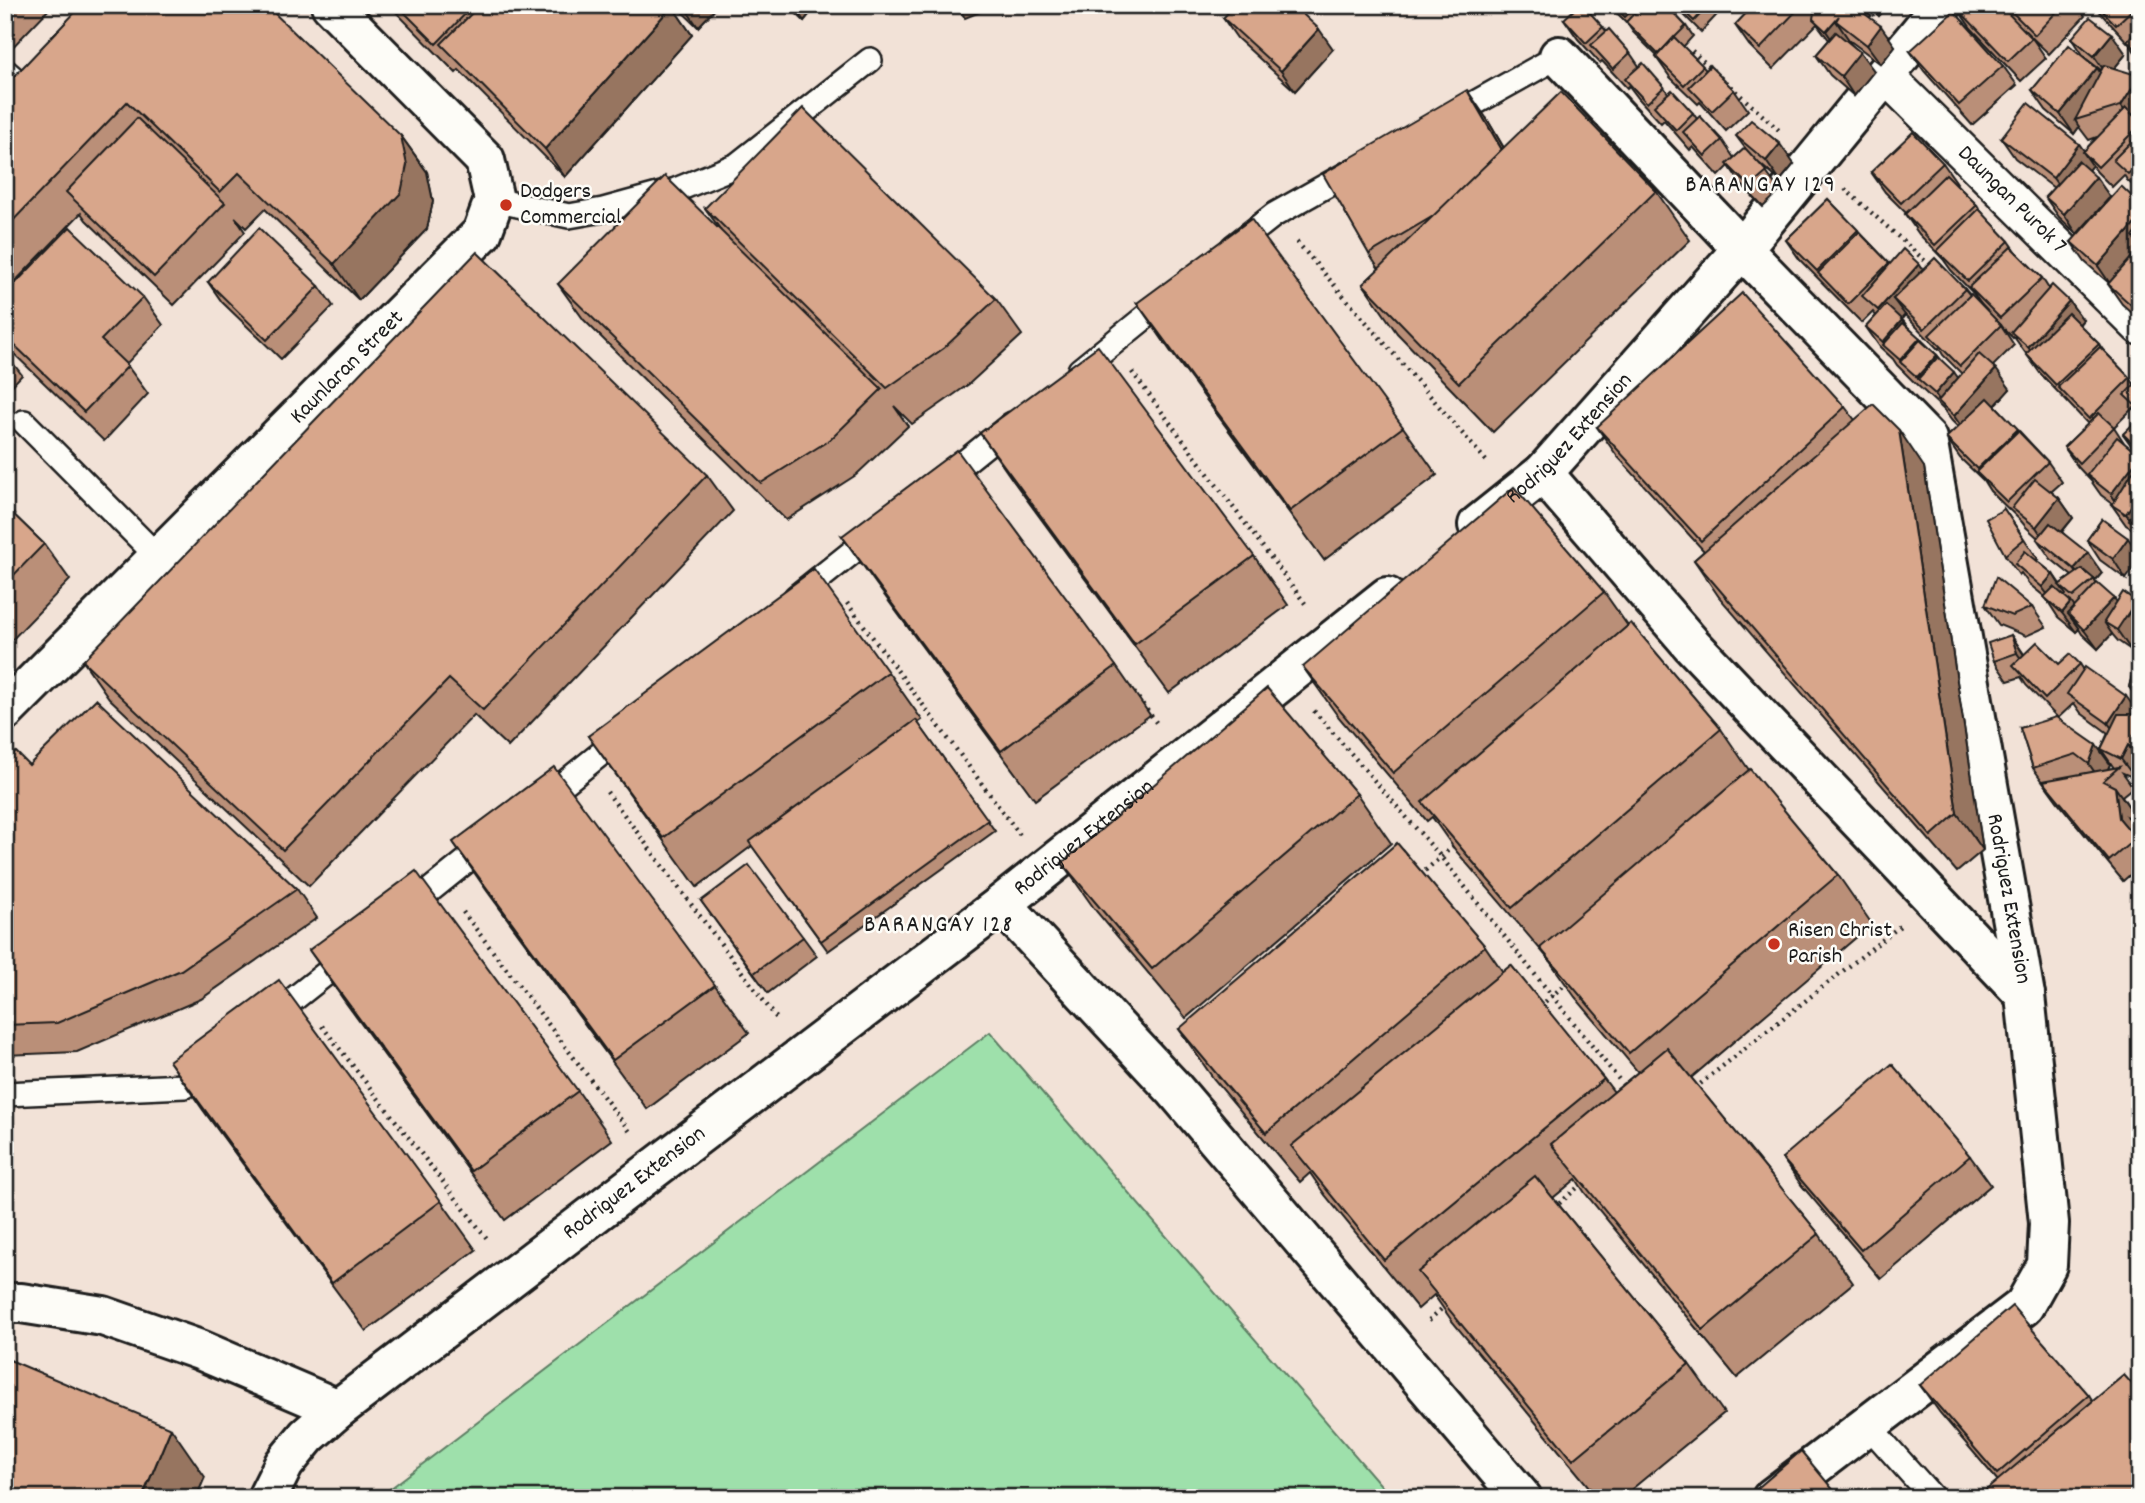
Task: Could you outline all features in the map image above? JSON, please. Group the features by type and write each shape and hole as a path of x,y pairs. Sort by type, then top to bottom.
{"street":[{"path":"331,5 485,160 494,200"},
{"name":"Rodriguez Extension","path":"1451,546 1530,484 1748,242 1942,5"},
{"path":"1559,56 1748,242"},
{"name":"Daungan Purok 7","path":"1885,75 2140,327"},
{"name":"Kaunlaran Street","path":"5,711 482,233 494,200"},
{"name":"Rodriguez Extension","path":"1748,242 1927,439 2025,995 2049,1223 2047,1265 2024,1306 1772,1498"},
{"path":"1530,484 1692,645 2025,995"},
{"name":"Rodriguez Extension","path":"267,1498 284,1464 307,1436 338,1409 1002,904 1419,572"},
{"path":"1002,904 1174,1089 1522,1498"},
{"path":"5,1303 21,1303 103,1316 200,1350 338,1409"}],"lane":[{"path":"1428,129 1559,56"},
{"path":"494,200 569,216 603,210 676,190 737,165 870,60"},
{"path":"10,84 37,66"},
{"path":"1219,258 1274,215 1369,162"},
{"path":"1067,380 1186,284"},
{"path":"925,494 1034,407"},
{"path":"24,422 158,557"},
{"path":"784,607 892,520"},
{"path":"392,921 642,720"},
{"path":"250,1034 370,938"},
{"path":"5,1094 185,1086 229,1052"},
{"path":"1867,1424 1933,1498"}],"path":[{"path":"1274,215 1440,410 1530,484"},
{"path":"1132,372 1333,640"},
{"path":"840,594 1045,869"},
{"path":"1286,678 1440,857 1627,1090"},
{"path":"1127,683 1184,759"},
{"path":"603,786 803,1055"},
{"path":"1420,875 1461,840"},
{"path":"1684,1096 1934,900"},
{"path":"463,912 657,1167"},
{"path":"1531,1014 1573,977"},
{"path":"321,1026 515,1274"},
{"path":"1550,1212 1591,1176"},
{"path":"1397,1348 1448,1303"}],"green space":[{"path":"990,1032 1392,1498 378,1498"}],"building":[{"path":"82,5 266,5 401,136 407,165 401,193 334,264 239,173 220,192 127,102 5,229 5,86"},
{"path":"397,5 474,5 436,44"},
{"path":"480,5 672,6 545,149 441,44"},
{"path":"1235,5 1293,5 1319,29 1281,71 1223,18"},
{"path":"1579,5 1583,5 1603,27 1586,43 1564,19"},
{"path":"1613,5 1637,5 1625,17"},
{"path":"1642,5 1666,5 1686,26 1658,54 1626,22"},
{"path":"1677,5 1709,5 1694,21"},
{"path":"1754,5 1802,5 1760,49 1735,25"},
{"path":"1815,5 1853,5 1881,26 1867,45 1836,21 1839,16 1826,31 1813,19"},
{"path":"1960,5 2000,5 2032,38 2008,61 1957,8"},
{"path":"2005,5 2063,5 2035,35"},
{"path":"2097,5 2137,5 2116,25"},
{"path":"1954,11 2003,66 1959,105 1910,51"},
{"path":"2090,17 2112,34 2094,56 2072,38"},
{"path":"2140,26 2140,52 2127,41"},
{"path":"1609,29 1630,53 1613,69 1591,45"},
{"path":"1836,32 1860,52 1841,76 1816,55"},
{"path":"1674,37 1703,66 1684,85 1656,57"},
{"path":"2069,45 2097,68 2060,114 2032,90"},
{"path":"1643,63 1664,87 1647,103 1625,79"},
{"path":"2104,65 2140,76 2121,106 2075,120"},
{"path":"1710,66 1734,90 1712,111 1689,87"},
{"path":"1467,90 1502,150 1435,215 1369,254 1323,174"},
{"path":"1672,90 1693,113 1676,130 1654,106"},
{"path":"1561,92 1656,191 1459,383 1363,284"},
{"path":"2028,103 2079,144 2053,178 2001,138"},
{"path":"803,108 996,299 944,348 887,388 705,208"},
{"path":"2126,108 2140,125 2098,167 2083,152"},
{"path":"1700,116 1722,140 1705,156 1683,132"},
{"path":"137,118 225,203 154,277 66,192"},
{"path":"1751,120 1780,144 1766,161 1736,136"},
{"path":"1913,132 1943,163 1901,203 1871,172"},
{"path":"2138,135 2140,163 2128,174 2113,160"},
{"path":"1745,148 1767,172 1750,187 1727,164"},
{"path":"2078,161 2096,177 2064,214 2045,197"},
{"path":"2140,170 2140,181 2134,176"},
{"path":"1946,174 1977,205 1935,245 1905,214"},
{"path":"665,176 882,389 831,439 761,483 558,284"},
{"path":"2121,186 2140,204 2140,218 2098,266 2071,242"},
{"path":"1828,199 1858,230 1817,271 1786,240"},
{"path":"1979,209 2009,241 1968,281 1937,251"},
{"path":"1251,219 1403,427 1290,511 1137,303"},
{"path":"70,227 143,297 101,340 128,366 84,412 5,336 5,294"},
{"path":"259,228 319,286 267,340 208,282"},
{"path":"2140,228 2140,243 2133,237"},
{"path":"1859,232 1889,263 1848,304 1818,273"},
{"path":"2011,247 2042,278 2000,318 1969,287"},
{"path":"2140,248 2140,313 2108,284"},
{"path":"1903,249 1919,264 1878,310 1862,296"},
{"path":"477,252 707,475 483,710 449,679 283,850 83,661"},
{"path":"1935,258 1965,289 1924,329 1893,299"},
{"path":"2052,285 2069,301 2028,347 2011,332"},
{"path":"1742,293 1845,407 1701,541 1597,427"},
{"path":"1971,294 2001,325 1960,366 1929,335"},
{"path":"1886,305 1902,320 1883,342 1866,327"},
{"path":"2068,313 2099,344 2056,385 2026,354"},
{"path":"1903,323 1920,338 1900,360 1883,345"},
{"path":"1920,340 1937,355 1917,377 1900,362"},
{"path":"1098,346 1254,556 1135,644 980,433"},
{"path":"2100,347 2130,378 2089,419 2058,387"},
{"path":"1979,354 1996,369 1954,416 1938,401"},
{"path":"1938,357 1954,372 1935,394 1918,379"},
{"path":"2140,379 2140,410 2124,395"},
{"path":"1988,398 2018,429 1977,469 1946,438"},
{"path":"1873,404 1899,430 1957,813 1931,836 1694,560"},
{"path":"2099,413 2114,427 2079,463 2064,447"},
{"path":"2138,419 2140,421 2140,450 2123,434"},
{"path":"2018,431 2048,462 2007,502 1976,472"},
{"path":"2117,437 2140,456 2111,494 2087,475"},
{"path":"957,450 1116,666 1001,751 842,536"},
{"path":"2137,465 2140,467 2140,492 2126,514 2112,505"},
{"path":"2035,479 2059,498 2036,527 2012,508"},
{"path":"1514,487 1604,592 1393,773 1303,667"},
{"path":"2140,502 2140,526 2129,520"},
{"path":"5,506 44,544 5,584"},
{"path":"2004,509 2024,539 2005,555 1986,519"},
{"path":"2102,519 2128,538 2113,559 2087,540"},
{"path":"2050,523 2088,553 2074,569 2037,539"},
{"path":"2025,551 2053,574 2042,587 2015,564"},
{"path":"814,569 888,672 663,838 588,736"},
{"path":"2082,569 2094,579 2073,597 2059,585"},
{"path":"1996,577 2032,607 2012,616 1985,605"},
{"path":"2097,583 2114,598 2084,630 2068,614"},
{"path":"2054,587 2071,602 2062,613 2044,597"},
{"path":"2123,592 2136,601 2117,630 2104,622"},
{"path":"1631,623 1721,729 1512,908 1422,802"},
{"path":"2011,635 2017,653 1994,661 1988,643"},
{"path":"2037,642 2059,664 2070,654 2080,664 2045,699 2013,665"},
{"path":"2140,645 2140,690 2129,687"},
{"path":"2085,667 2126,696 2108,723 2067,694"},
{"path":"1267,688 1357,794 1152,969 1062,863"},
{"path":"96,699 297,889 181,970 57,1023 5,1025 5,762 16,752 29,765"},
{"path":"2118,714 2140,714 2133,737 2140,726 2140,753 2128,745 2121,759 2101,749"},
{"path":"2056,717 2096,745 2089,764 2076,754 2033,768 2020,728"},
{"path":"916,720 988,820 821,941 749,842"},
{"path":"554,767 715,985 613,1060 453,842"},
{"path":"2119,767 2103,781 2115,787 2119,818 2136,838 2109,861 2043,781"},
{"path":"1750,769 1838,875 1629,1053 1540,948"},
{"path":"2140,807 2140,825 2127,817"},
{"path":"1397,843 1485,946 1266,1133 1179,1029"},
{"path":"749,865 803,937 754,973 701,901"},
{"path":"416,871 578,1091 471,1171 309,950"},
{"path":"1511,965 1604,1079 1384,1260 1291,1146"},
{"path":"279,980 441,1201 332,1283 169,1061"},
{"path":"1667,1048 1819,1234 1703,1330 1551,1144"},
{"path":"1892,1064 1970,1156 1861,1250 1782,1158"},
{"path":"1535,1176 1689,1364 1573,1460 1418,1272"},
{"path":"2012,1306 2089,1395 1997,1474 1920,1385"},
{"path":"5,1358 171,1428 142,1498 5,1498"},
{"path":"2124,1375 2140,1393 2140,1498 1979,1496"},
{"path":"1801,1451 1840,1498 1746,1498"}],"place":[{"name":"Dodgers Commercial","path":"506,205"},
{"name":"Risen Christ Parish","path":"1774,944"}],"district":[{"name":"BARANGAY 129","path":"1761,186"},
{"name":"BARANGAY 128","path":"939,926"}]}
